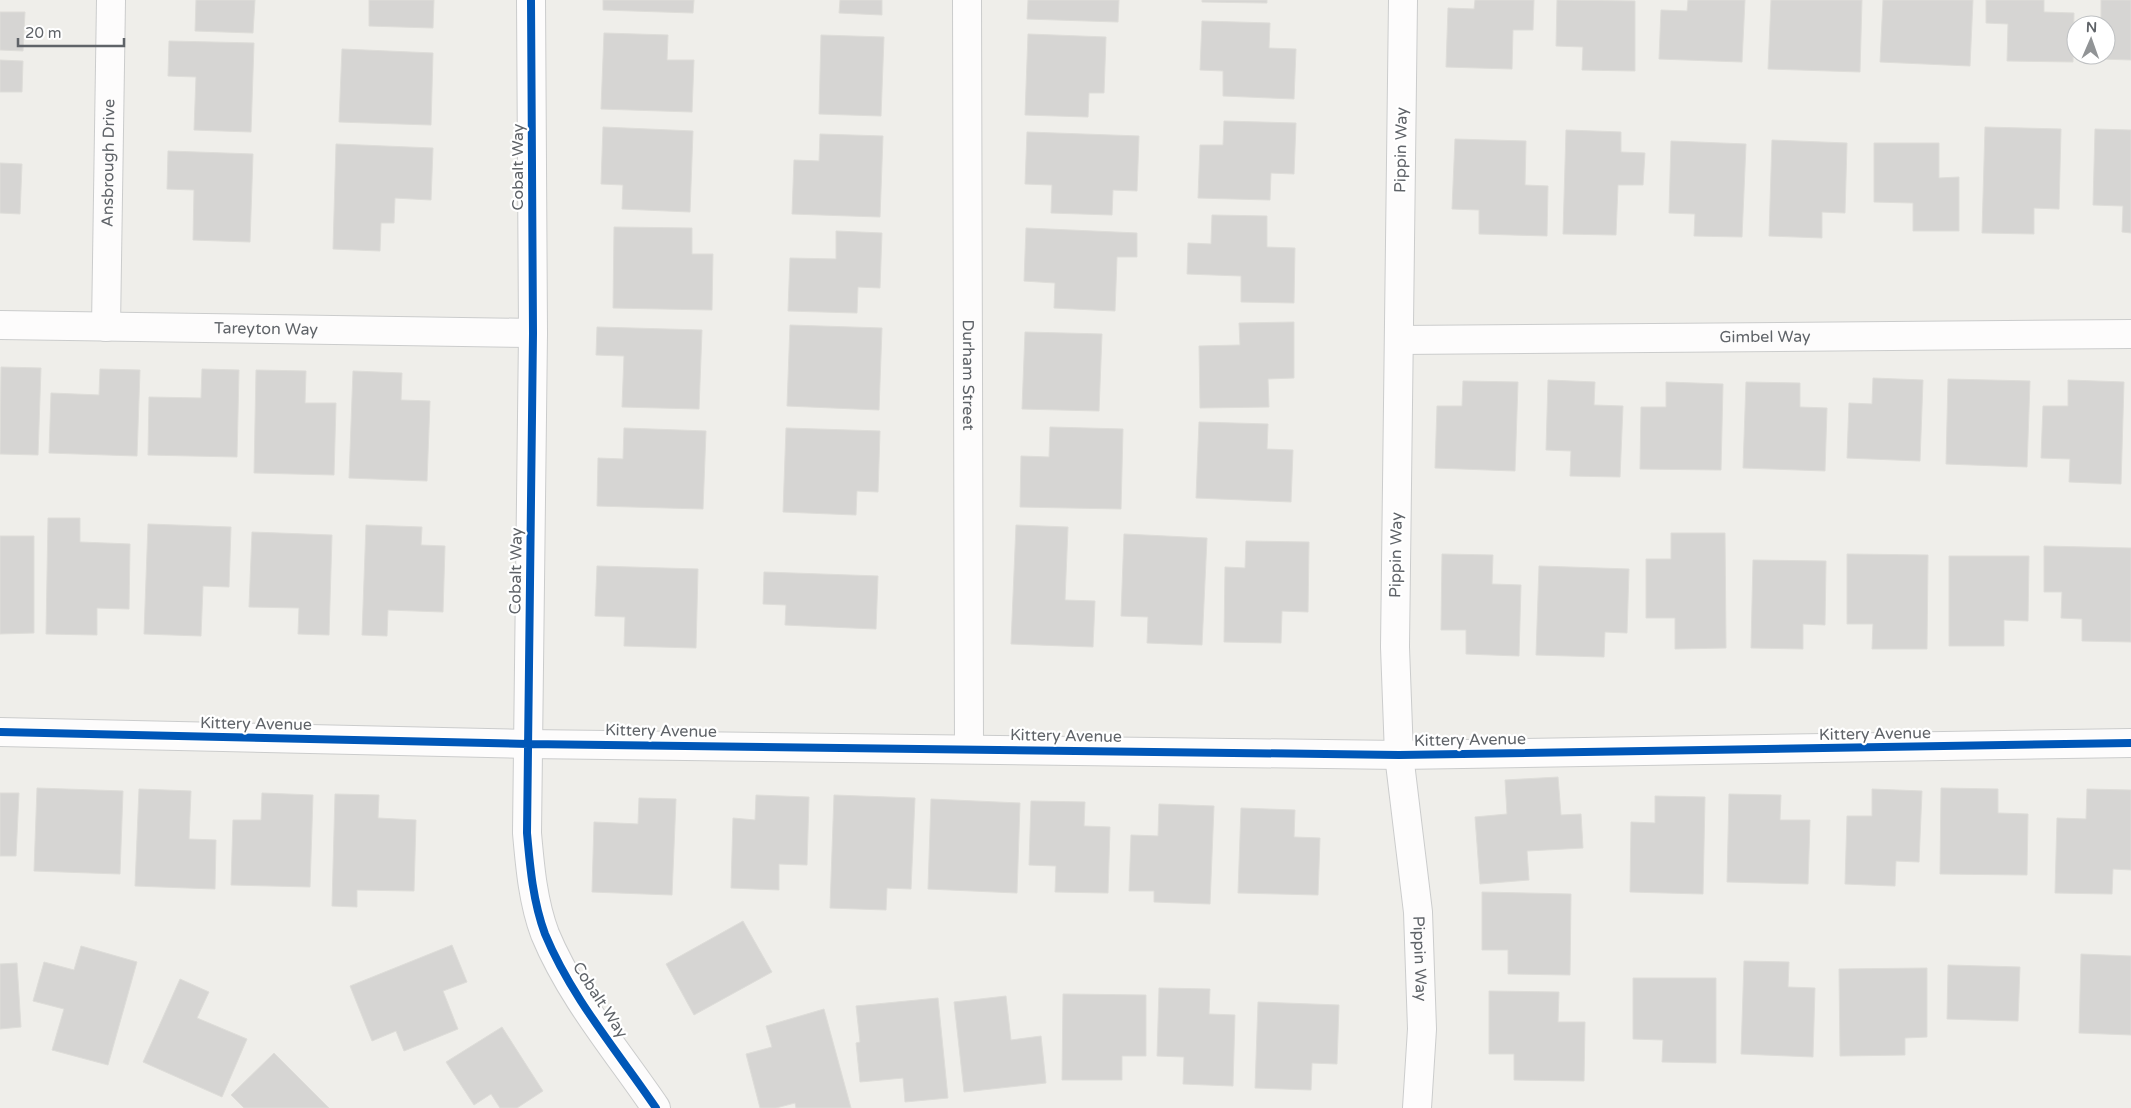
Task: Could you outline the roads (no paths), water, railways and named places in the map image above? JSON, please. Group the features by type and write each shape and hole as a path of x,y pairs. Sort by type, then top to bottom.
{"street":[{"name":"Ansbrough Drive","path":"106,327 112,0"},
{"name":"Cobalt Way","path":"531,0 533,333 527,833 532,884 545,933 567,980 656,1108"},
{"name":"Durham Street","path":"967,0 968,749"},
{"name":"Pippin Way","path":"1403,0 1395,647 1399,755 1418,912 1422,1028 1417,1108"},
{"name":"Tareyton Way","path":"0,325 533,333"},
{"name":"Gimbel Way","path":"1398,340 2131,334"},
{"name":"Kittery Avenue","path":"0,732 528,744 1399,755 2131,744"}]}
